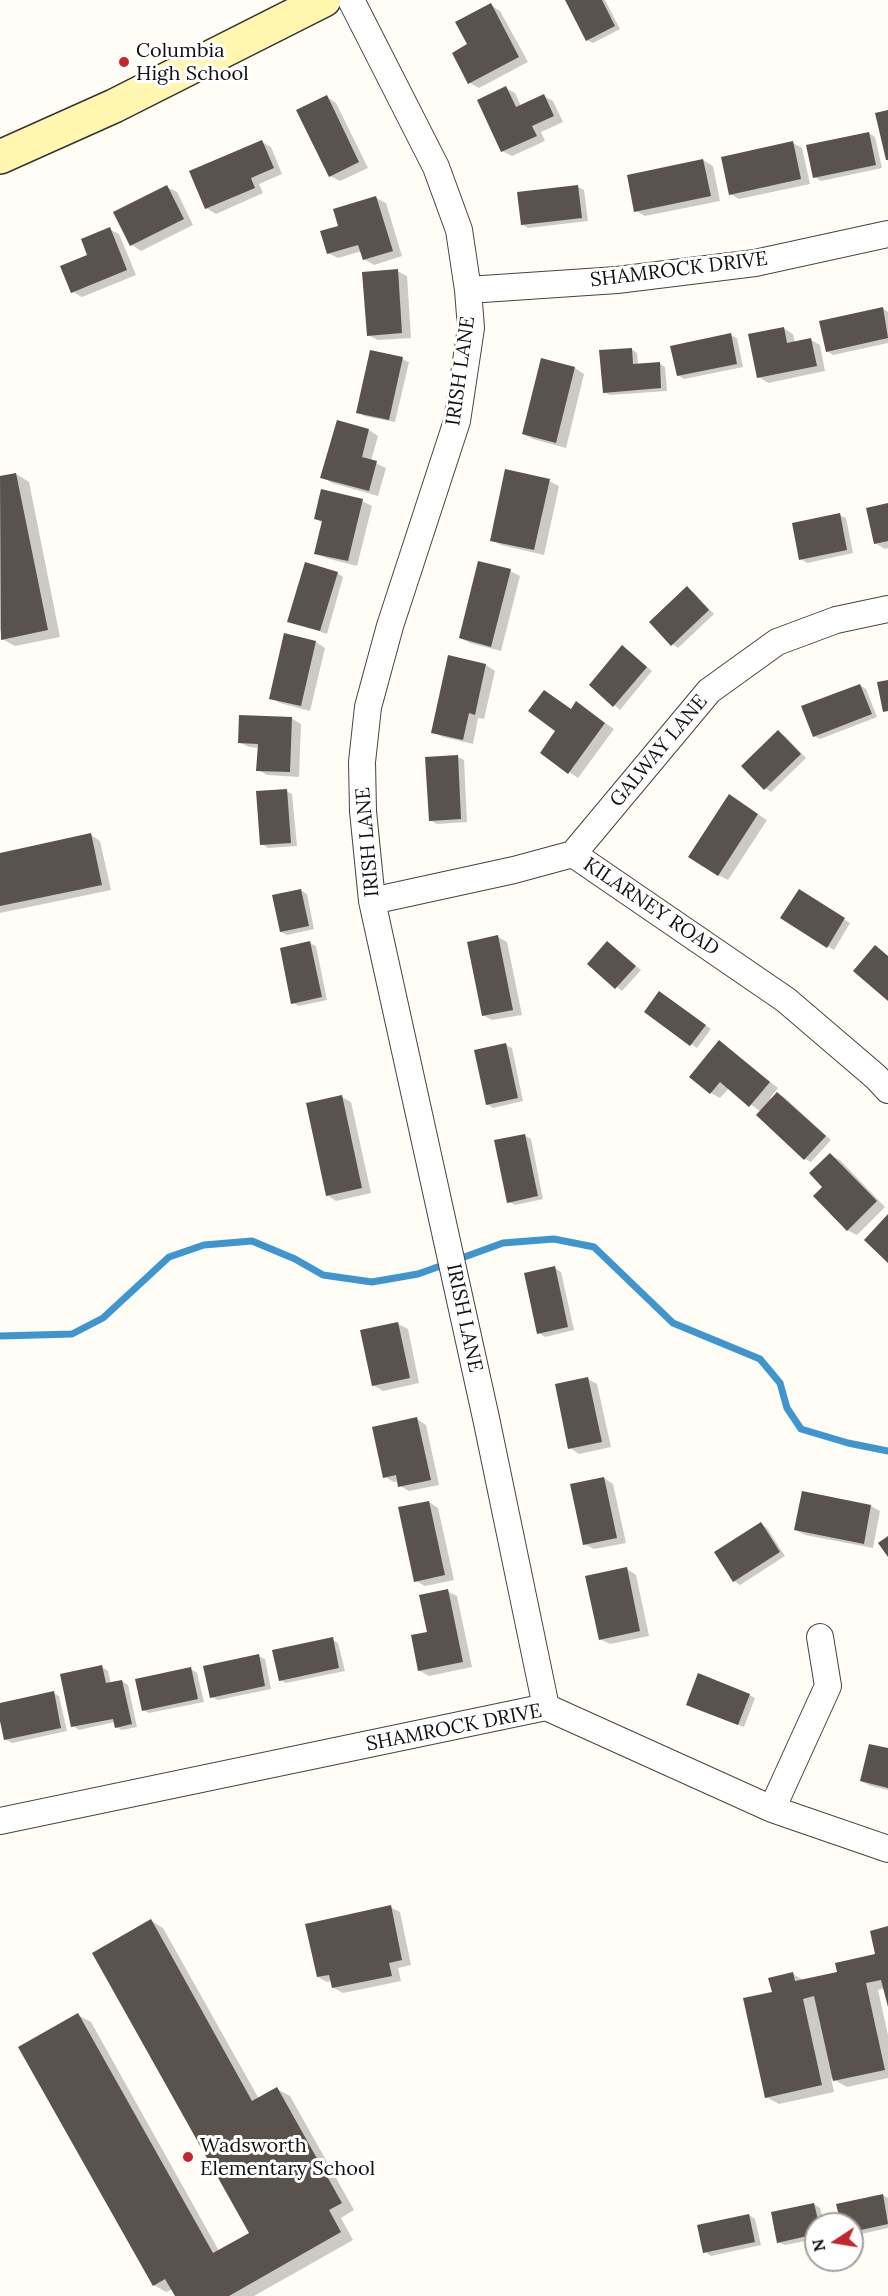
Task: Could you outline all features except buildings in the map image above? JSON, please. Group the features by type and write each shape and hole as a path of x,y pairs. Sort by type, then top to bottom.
{"main road":[{"path":"0,156 114,106 324,0"}],"street":[{"name":"IRISH LANE","path":"351,0 436,167 459,230 468,290 471,328 457,421 390,626 369,708 362,762 363,812 372,901 486,1418 546,1707"},
{"name":"SHAMROCK DRIVE","path":"468,290 617,280 755,263 888,234"},
{"name":"GALWAY LANE","path":"573,854 709,691 777,642 836,620 888,609"},
{"name":"KILARNEY ROAD","path":"372,901 514,870 573,854 786,1000 876,1077 888,1090"},
{"path":"772,1809 828,1686 820,1637"},
{"name":"SHAMROCK DRIVE","path":"0,1821 546,1707 772,1809 888,1849"}],"waterway":[{"path":"456,1260 503,1243 554,1239 594,1247 673,1323 760,1359 780,1383 787,1408 801,1429 848,1443 888,1451"},
{"path":"0,1336 72,1334 103,1318 169,1257 204,1245 252,1241 295,1259 323,1275 372,1282 418,1274 446,1264"}],"place":[{"name":"Columbia High School","path":"124,62"},
{"name":"Wadsworth Elementary School","path":"188,2157"}]}
